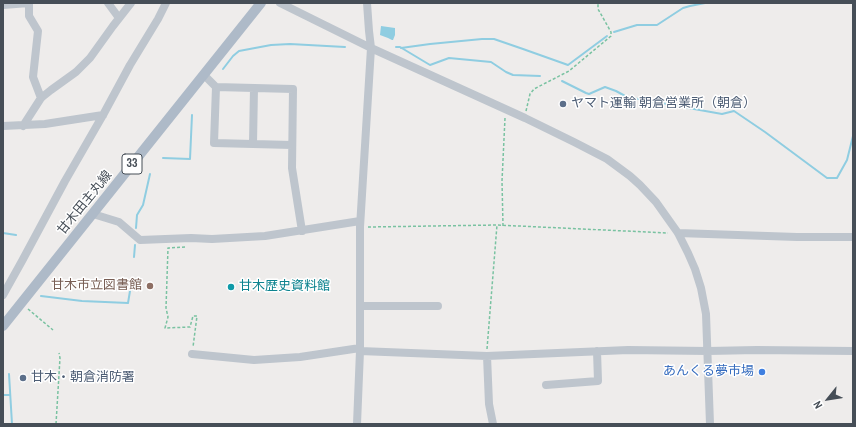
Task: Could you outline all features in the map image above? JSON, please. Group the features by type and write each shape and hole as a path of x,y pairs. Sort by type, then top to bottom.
{"main road":[{"name":"甘木田主丸線","path":"3,326 262,3"}],"street":[{"path":"3,5 29,3 30,16 38,31 33,77 42,98"},
{"path":"108,3 119,18"},
{"path":"23,126 42,98 76,72 90,58 131,3"},
{"path":"3,295 65,181 166,3"},
{"path":"280,3 371,48 574,142 607,159 630,176 656,202 678,233 695,269 701,288 706,314 710,424"},
{"path":"357,424 360,350 360,224 371,48 367,3"},
{"path":"204,75 216,87 293,89 292,168 302,231"},
{"path":"216,87 214,143 292,146"},
{"path":"253,144 254,88"},
{"path":"3,126 46,124 103,115"},
{"path":"93,214 119,222 140,240 191,238 218,239 265,236 360,224"},
{"path":"678,233 853,238"},
{"path":"360,306 438,306"},
{"path":"192,354 254,360 300,357 360,350 487,356 628,350 853,351"},
{"path":"546,385 598,381 597,351"},
{"path":"487,356 489,404 493,424"}],"path":[{"path":"525,118 530,94 534,89 569,71 611,36 611,32 598,10 598,3"},
{"path":"503,226 502,181 506,110"},
{"path":"360,224 497,225 678,233"},
{"path":"487,356 497,225"},
{"path":"185,247 168,248 166,308 168,317 165,328 190,327 193,316 197,316 192,354"},
{"path":"28,309 53,330"},
{"path":"56,424 59,354"}],"water":[{"path":"381,26 395,28 393,40 380,35"}],"waterway":[{"path":"614,32 637,25 657,25 683,8 705,3"},
{"path":"401,48 494,39 568,65 607,36"},
{"path":"223,69 239,51 271,45 290,44 345,47"},
{"path":"396,47 400,47 430,65 449,58 491,62 513,75 540,76"},
{"path":"562,81 589,94 605,87 627,97 722,114 734,111 827,178 837,178 847,160 853,136"},
{"path":"163,158 190,159 192,115"},
{"path":"136,228 137,215 143,205 150,174"},
{"path":"3,233 16,235"},
{"path":"134,257 135,245"},
{"path":"41,296 82,301 128,303 130,291"},
{"path":"9,374 12,424"},
{"path":"3,395 10,395"}],"place":[{"name":"ヤマト運輸 朝倉営業所（朝倉）","path":"563,104"},
{"name":"甘木市立図書館","path":"150,286"},
{"name":"甘木歴史資料館","path":"231,287"},
{"name":"あんくる夢市場","path":"762,372"},
{"name":"甘木・朝倉消防署","path":"23,378"}]}
